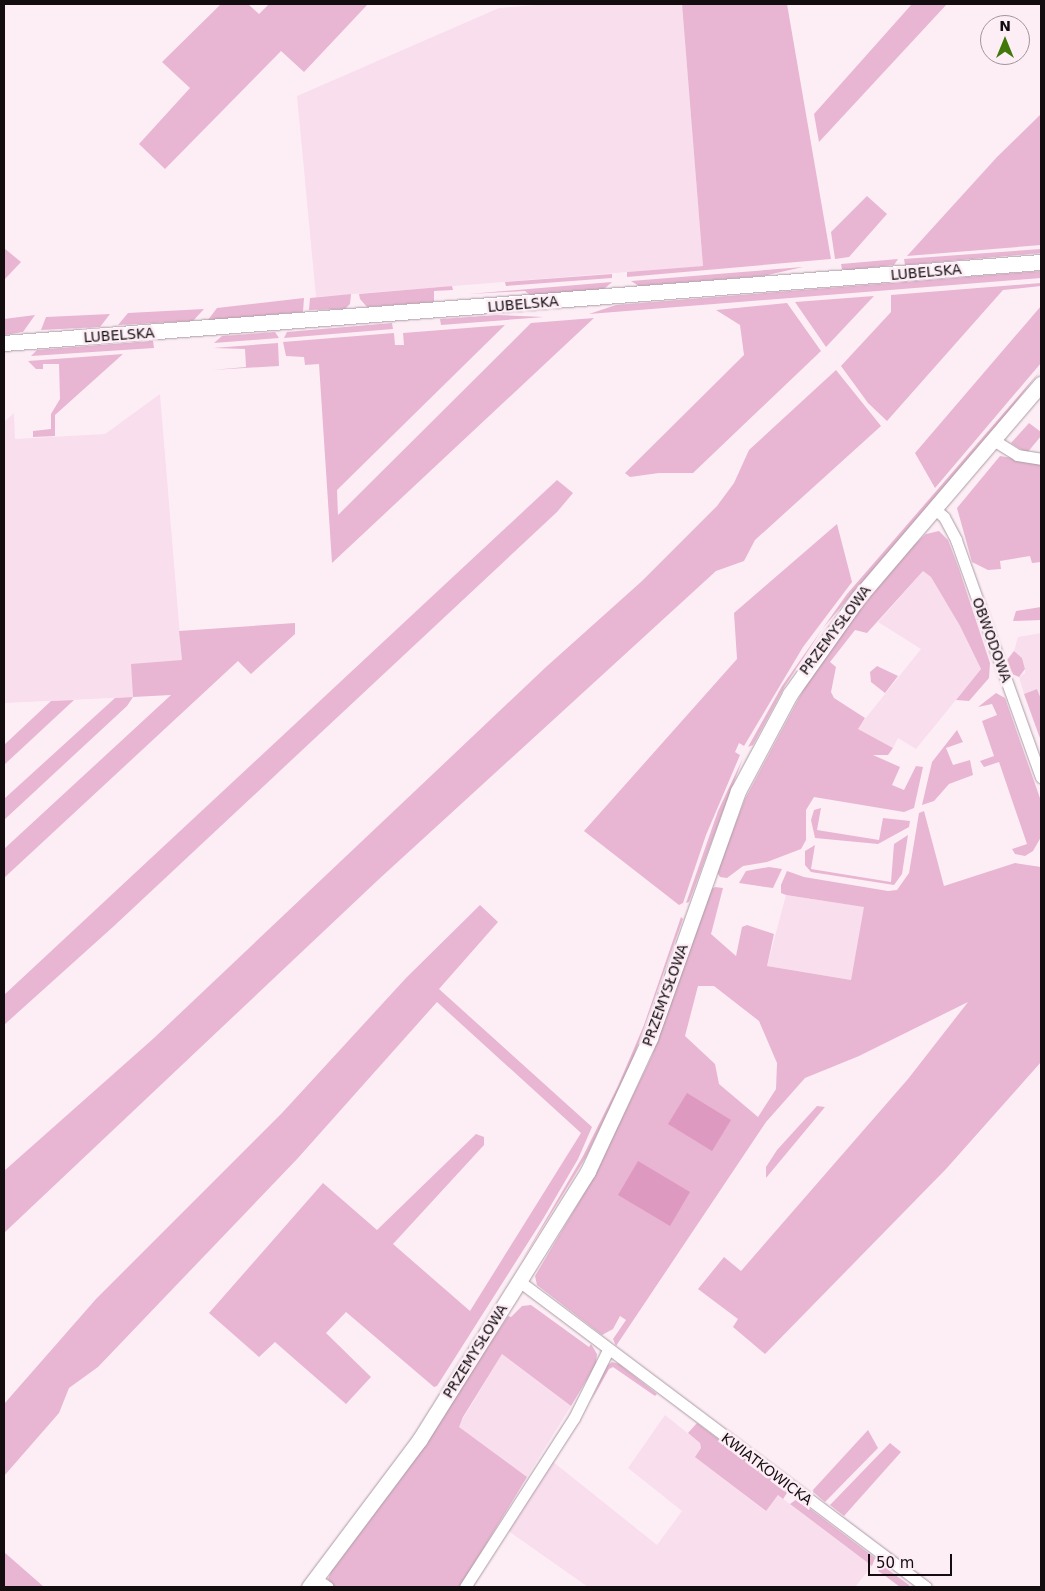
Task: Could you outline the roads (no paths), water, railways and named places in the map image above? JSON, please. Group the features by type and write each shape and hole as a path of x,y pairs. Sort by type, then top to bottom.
{"main road":[{"name":"LUBELSKA","path":"4,344 1041,262"},
{"name":"PRZEMYSŁOWA","path":"318,1585 420,1439 569,1204 623,1102 650,1038 729,814 771,726 844,615 1022,410 1041,384"},
{"name":"PRZEMYSŁOWA","path":"1022,410 1041,392"}],"street":[{"path":"995,441 1017,455 1041,459"},
{"name":"OBWODOWA","path":"935,509 944,517 956,540 1041,777"},
{"name":"KWIATKOWICKA","path":"519,1281 608,1350 926,1587"},
{"path":"465,1587 574,1418 608,1350"}]}
